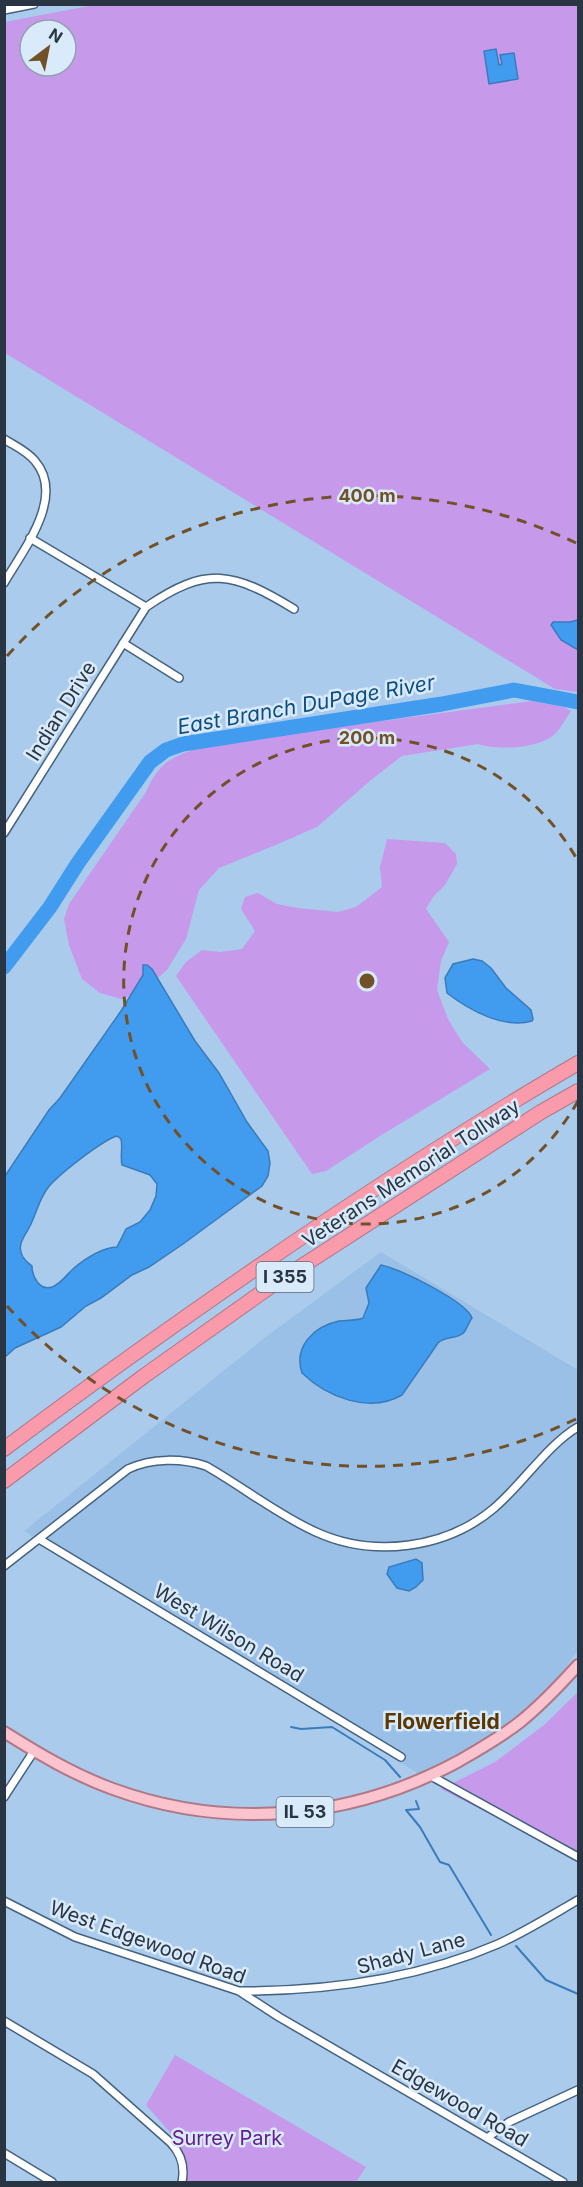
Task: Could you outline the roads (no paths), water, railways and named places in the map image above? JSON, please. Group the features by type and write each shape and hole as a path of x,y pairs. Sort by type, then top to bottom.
{"highway":[{"name":"Veterans Memorial Tollway","path":"4,1449 129,1357 325,1221 440,1147 579,1063"},
{"name":"Veterans Memorial Tollway","path":"4,1481 144,1376 271,1286 521,1125 579,1091"}],"main road":[{"name":"IL 53","path":"4,1732 77,1774 130,1795 164,1804 221,1813 274,1814 330,1808 377,1796 431,1776 485,1746 518,1724 549,1697 579,1665"}],"street":[{"path":"4,10 34,4"},
{"path":"4,440 35,460 47,484 45,504 30,538 4,583"},
{"path":"30,538 146,607 178,587 191,582 218,579 250,584 294,609"},
{"name":"Indian Drive","path":"4,833 146,607"},
{"path":"123,643 178,678"},
{"path":"4,1566 128,1468 149,1462 172,1460 207,1466 300,1524 332,1538 380,1547 428,1542 468,1526 492,1511 563,1438 579,1427"},
{"name":"West Wilson Road","path":"39,1539 401,1756"},
{"path":"4,1797 34,1751"},
{"path":"431,1776 579,1857"},
{"name":"Shady Lane","path":"240,1991 282,1991 356,1985 422,1970 499,1944 579,1900"},
{"name":"West Edgewood Road","path":"4,1901 75,1937 240,1991 340,2052"},
{"path":"4,2022 93,2074 171,2143 181,2156 184,2170 182,2182"},
{"name":"Edgewood Road","path":"340,2052 563,2182"},
{"path":"487,2138 509,2122 579,2090"},
{"path":"4,2153 52,2182"}],"water":[{"path":"496,49 499,65 502,64 500,55 514,53 518,79 489,84 484,51"},
{"path":"578,620 578,650 561,640 551,625 553,622"},
{"path":"473,959 482,961 491,968 506,988 531,1010 532,1021 521,1023 498,1020 465,1006 447,993 445,978 453,964"},
{"path":"143,965 152,969 195,1041 219,1073 247,1122 268,1151 270,1163 268,1176 262,1186 183,1244 86,1306 61,1327 15,1348 5,1357 5,1176 49,1110 60,1098 121,1011 143,975","holes":["117,1136 121,1139 122,1165 150,1175 157,1184 156,1196 150,1210 140,1222 126,1229 117,1247 100,1251 89,1257 55,1286 43,1287 35,1278 32,1266 24,1258 20,1249 21,1242 42,1198 52,1183 80,1159 110,1139"]},
{"path":"381,1265 416,1279 446,1295 458,1303 472,1318 462,1334 438,1343 402,1395 376,1403 362,1403 336,1396 312,1382 302,1373 301,1354 308,1339 322,1327 339,1321 363,1318 369,1303 366,1288"},
{"path":"416,1559 422,1563 423,1580 409,1591 397,1588 387,1574 389,1567"}],"waterway":[{"name":"East Branch DuPage River","path":"4,967 50,907 78,863 150,762 166,750 183,744 442,704 514,690 578,702"},
{"path":"291,1727 301,1729 332,1727 385,1760 400,1777"},
{"path":"416,1801 419,1809 406,1810 420,1827 440,1862 449,1865 491,1935"},
{"path":"516,1946 546,1980 578,1994"}],"district":[{"name":"Flowerfield","path":"442,1722"}],"park label":[{"name":"Surrey Park","path":"227,2138"}]}
